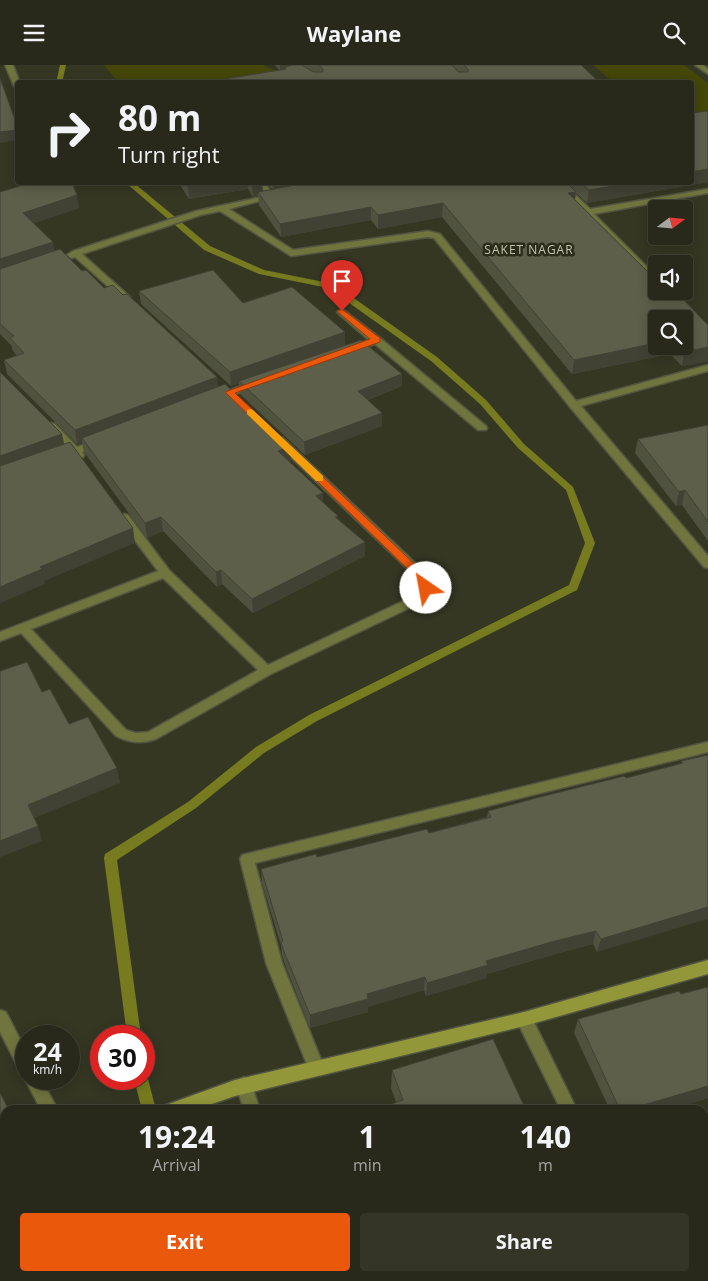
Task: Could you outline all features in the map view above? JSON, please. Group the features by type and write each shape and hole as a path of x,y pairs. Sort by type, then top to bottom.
{"street":[{"path":"9,65 15,80"},
{"path":"699,65 708,72"},
{"path":"262,185 271,197"},
{"path":"561,185 648,273"},
{"path":"588,212 708,191"},
{"path":"60,259 199,213 289,193"},
{"path":"222,208 291,253 428,234 437,236 574,405 708,564"},
{"path":"76,253 135,306"},
{"path":"342,311 482,428"},
{"path":"340,353 376,340"},
{"path":"574,405 708,369"},
{"path":"211,399 266,379"},
{"path":"41,416 76,451 87,466"},
{"path":"23,629 122,733 130,738 141,739 151,736 267,671 420,598 426,588 423,577 272,433"},
{"path":"50,460 112,437"},
{"path":"120,512 165,573 267,671"},
{"path":"0,637 165,573"},
{"path":"316,1067 274,963 247,859 708,747"},
{"path":"187,1105 240,1087 316,1067 524,1019 708,967"},
{"path":"0,1017 15,1045"},
{"path":"524,1019 567,1105"},
{"path":"240,1087 249,1105"},
{"path":"39,1090 47,1105"}],"shaded area":[{"path":"104,65 263,65 277,71 224,80 116,80"},
{"path":"593,65 684,65 708,83 708,114 694,116 694,80 611,80"}],"building":[{"path":"302,65 313,72 323,72 319,65 452,65 458,72 468,72 464,65 581,65 597,80 218,80 286,69 285,67"},
{"path":"0,78 15,120 15,130 0,132"},
{"path":"708,111 708,169 694,171 694,113"},
{"path":"23,185 73,185 77,195 23,213 53,242 0,259 0,192"},
{"path":"295,185 569,185 576,192 568,193 648,272 648,300 684,300 708,325 708,347 693,350 693,310 648,310 648,345 574,360 443,203 378,215 371,207 280,224 258,192"},
{"path":"583,185 620,185 589,190"},
{"path":"60,249 82,271 86,270 104,288 113,285 123,295 127,294 217,377 75,430 4,360 24,353 10,338 14,336 0,324 0,269"},
{"path":"213,270 243,303 292,287 345,332 230,372 139,291"},
{"path":"361,340 402,374 358,391 382,413 304,442 239,381"},
{"path":"0,372 62,434 0,456"},
{"path":"225,384 291,446 278,451 323,493 316,496 338,516 335,517 365,542 252,599 221,570 216,572 161,517 145,523 82,438"},
{"path":"708,425 708,522 685,490 679,492 638,439"},
{"path":"70,442 133,528 40,567 42,569 0,587 0,466"},
{"path":"27,662 42,692 50,689 69,724 88,717 117,768 28,805 38,826 0,841 0,671"},
{"path":"708,755 708,907 601,939 596,931 555,941 486,961 488,965 427,983 425,977 367,994 368,999 310,1015 283,949 281,942 283,941 261,869 316,854 317,857 427,829 429,833 491,817 488,811 624,776 626,778 683,763 681,761"},
{"path":"708,987 708,1086 644,1105 618,1105 578,1019 679,991 681,994"},
{"path":"493,1039 524,1105 388,1105 403,1100 392,1070"},
{"path":"0,1093 6,1105 0,1105"}],"waterway":[{"path":"60,80 63,65"},
{"path":"132,185 207,248 262,272 331,286 434,359 483,402 521,446 570,489 590,543 573,587 313,718 260,750 192,805 110,858 133,1025"},
{"path":"144,1090 148,1105"}],"slow traffic":[{"path":"250,412 319,479"}],"district":[{"name":"SAKET NAGAR","path":"529,249"}],"route":[{"path":"342,311 376,340 229,392 423,577 426,588"}]}
